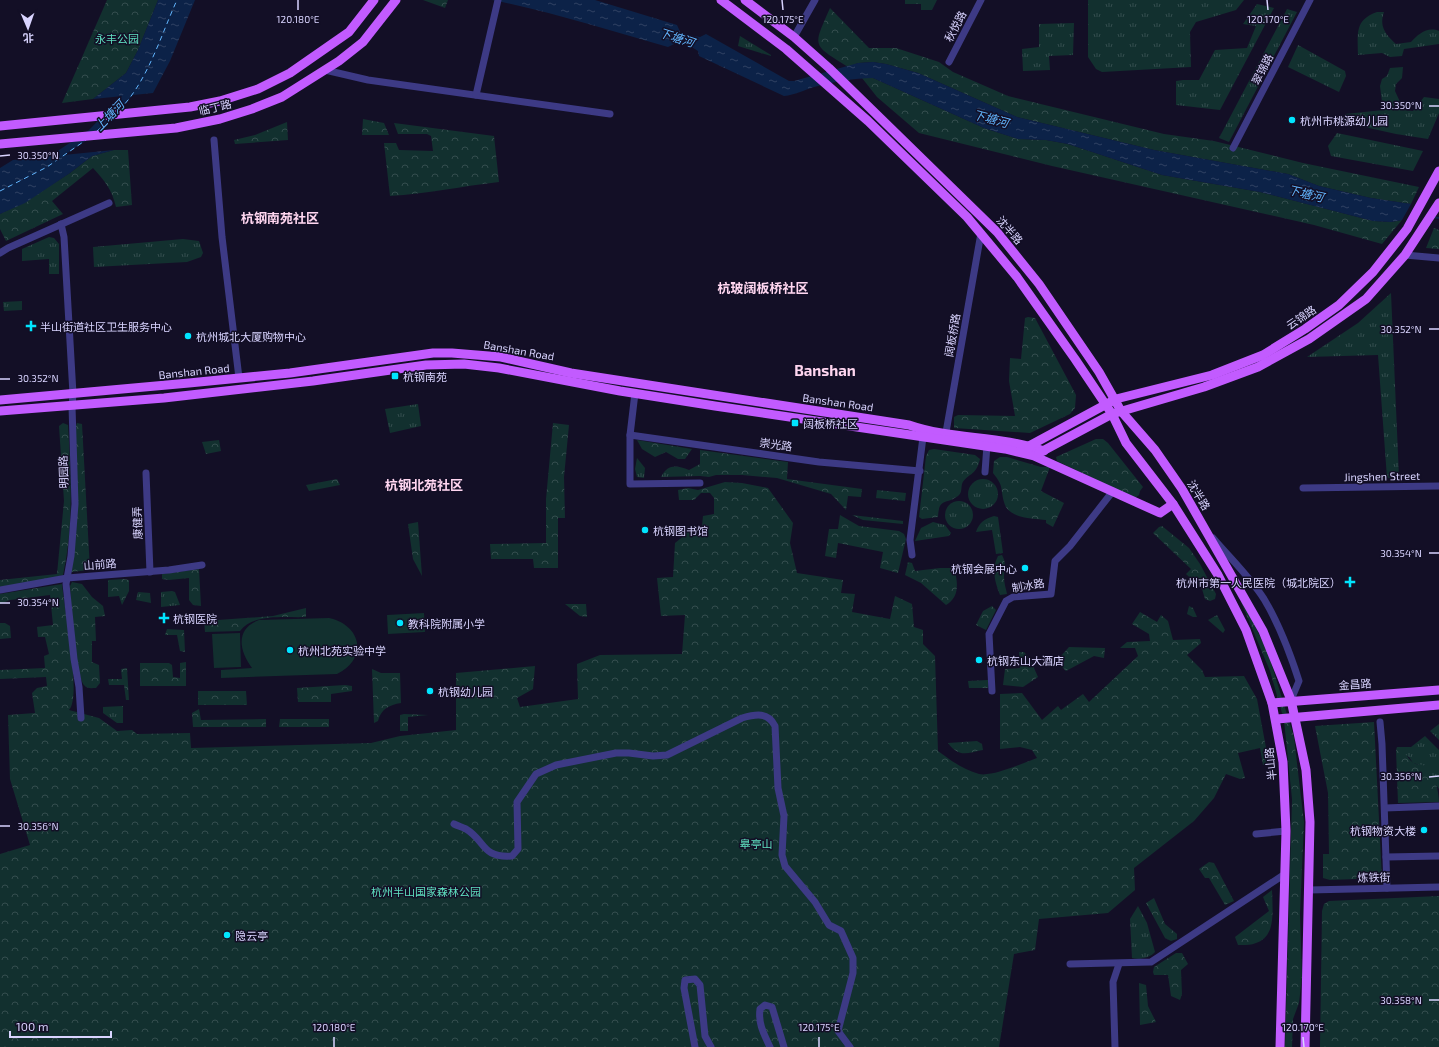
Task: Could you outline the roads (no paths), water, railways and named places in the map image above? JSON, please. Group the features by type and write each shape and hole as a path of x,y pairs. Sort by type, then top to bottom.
{"main road":[{"name":"临丁路","path":"0,126 190,107 220,101 258,89 290,73 349,32 374,0"},
{"name":"临丁路","path":"0,144 176,128 220,119 282,97 339,61 363,42 396,0"},
{"path":"721,0 773,39 868,121 959,208 1017,277 1112,414 1126,443 1173,504"},
{"name":"沈半路","path":"745,0 794,37 829,68 997,232 1043,290 1099,372 1116,399 1121,411 1155,450 1182,489 1202,523"},
{"name":"云锦路","path":"1116,399 1197,380 1263,355 1305,329 1339,305 1373,272 1407,229 1439,171"},
{"name":"云锦路","path":"1112,414 1204,387 1258,367 1310,339 1366,299 1405,255 1437,206"},
{"name":"Banshan Road","path":"0,400 239,378 433,354 470,354 501,357 571,373 902,424 945,437 1030,452"},
{"name":"Banshan Road","path":"0,411 72,406 261,387 426,365 464,364 499,368 636,393 923,437 945,437 1030,452 1160,513 1173,504"},
{"path":"1030,452 1105,404 1116,399"},
{"path":"1030,452 1044,451 1112,414"},
{"name":"半山路","path":"1173,504 1218,575 1246,630 1277,719 1283,762 1286,831 1280,1047"},
{"path":"1202,523 1263,632 1291,700 1306,770 1309,814 1309,890 1305,1047"},
{"name":"金昌路","path":"1272,703 1291,700 1439,690"},
{"path":"1277,719 1295,716 1439,705"}],"street":[{"path":"476,95 498,0"},
{"path":"794,37 815,0"},
{"name":"秋悦路","path":"949,62 981,0"},
{"name":"翠锦路","path":"1233,148 1310,0"},
{"path":"324,70 368,80 610,114"},
{"path":"214,140 223,251 239,378"},
{"path":"0,253 8,248 109,203"},
{"name":"明园路","path":"61,224 64,237 73,394 74,504 67,578 81,718"},
{"name":"阔板桥路","path":"945,437 981,233"},
{"path":"1405,255 1439,258"},
{"path":"636,393 630,435 630,484 700,483"},
{"name":"崇光路","path":"630,435 819,462 920,471"},
{"path":"912,555 910,540 920,471 923,437"},
{"path":"985,472 987,445"},
{"name":"康健弄","path":"146,473 150,572"},
{"name":"Jingshen Street","path":"1303,488 1439,486"},
{"name":"制冰路","path":"992,691 989,634 1006,601 1013,597 1051,594 1055,561 1070,546 1113,491"},
{"path":"1202,523 1249,578 1264,600 1291,657 1299,681 1291,700"},
{"name":"山前路","path":"0,590 67,578 150,572 202,565"},
{"path":"454,824 466,829 490,853 501,856 512,856 518,849 517,802 536,774 556,765 616,753 629,752 652,756 666,755 742,718 758,715 771,719 775,726 778,788 784,816 782,855 785,866 815,902 829,925 841,932 853,958 853,973 838,1031 850,1047"},
{"path":"1380,722 1385,808 1387,888"},
{"path":"1385,808 1439,806"},
{"path":"1256,834 1286,831"},
{"path":"1386,857 1439,856"},
{"path":"1070,964 1111,962 1119,964 1151,962 1285,874"},
{"name":"炼铁街","path":"1309,890 1439,887"},
{"path":"1115,1047 1113,982 1119,964"},
{"path":"695,1047 684,988 685,980 695,979 700,985 705,1036 711,1047"},
{"path":"770,1047 762,1032 759,1017 760,1009 765,1005 772,1007 784,1047"}],"water":[{"path":"158,0 195,0 170,61 153,93 93,99 126,73 138,50"},
{"path":"492,0 595,0 677,25 681,34 700,37 706,34 789,81 794,81 858,63 873,62 886,64 918,73 1017,117 1154,150 1288,174 1319,186 1371,198 1411,204 1402,220 1391,222 1373,221 1260,192 1162,175 1068,144 1046,140 1018,139 984,128 873,78 836,82 784,96 699,56 698,51 687,44 676,43 668,47 559,16"},
{"path":"114,150 92,156 70,173 25,203 0,214 0,168 13,160"}],"waterway":[{"name":"上塘河","path":"49,161 91,133 134,89"},
{"name":"下塘河","path":"1432,217 1439,218"}],"place":[{"name":"杭州市桃源幼儿园","path":"1292,120"},
{"name":"半山街道社区卫生服务中心","path":"31,326"},
{"name":"杭州城北大厦购物中心","path":"188,336"},
{"name":"杭钢南苑","path":"395,376"},
{"name":"阔板桥社区","path":"795,423"},
{"name":"杭钢图书馆","path":"645,530"},
{"name":"杭钢会展中心","path":"1025,568"},
{"name":"杭州市第一人民医院（城北院区）","path":"1350,582"},
{"name":"杭钢医院","path":"164,618"},
{"name":"教科院附属小学","path":"400,623"},
{"name":"杭州北苑实验中学","path":"290,650"},
{"name":"杭钢东山大酒店","path":"979,660"},
{"name":"杭钢幼儿园","path":"430,691"},
{"name":"杭钢物资大楼","path":"1424,830"},
{"name":"隐云亭","path":"227,935"}],"district":[{"name":"杭钢南苑社区","path":"280,218"},
{"name":"杭玻阔板桥社区","path":"763,288"},
{"name":"Banshan","path":"825,370"},
{"name":"杭钢北苑社区","path":"424,485"}],"park label":[{"name":"永丰公园","path":"117,38"},
{"name":"皋亭山","path":"756,843"},
{"name":"杭州半山国家森林公园","path":"426,891"}]}
